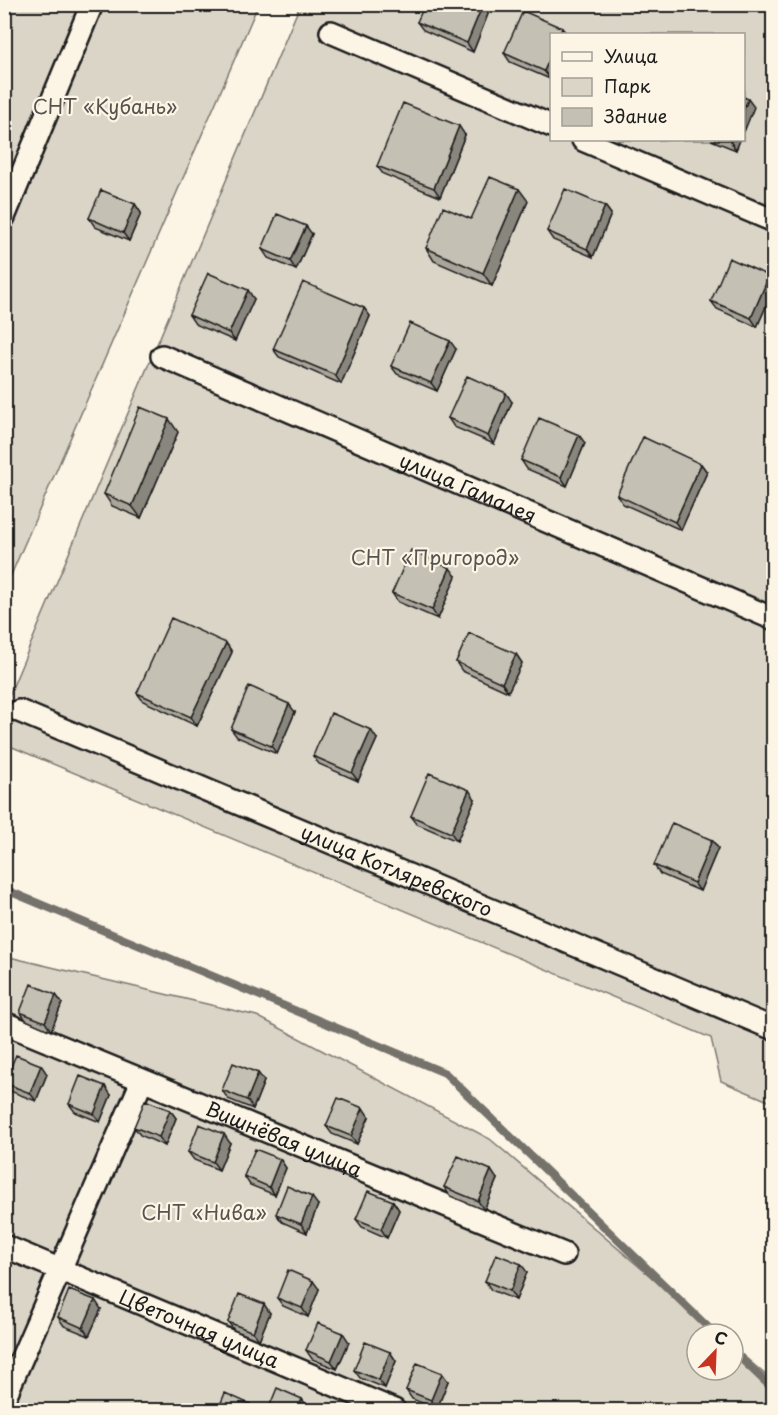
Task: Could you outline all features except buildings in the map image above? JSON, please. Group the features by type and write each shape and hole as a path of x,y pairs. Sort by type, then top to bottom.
{"street":[{"path":"4,217 92,4"},
{"path":"331,32 550,125"},
{"path":"585,141 774,220"},
{"name":"улица Гамалея","path":"162,357 774,619"},
{"name":"улица Котляревского","path":"19,711 774,1029"},
{"name":"Вишнёвая улица","path":"4,1023 564,1254"},
{"path":"4,1399 62,1270 142,1081"},
{"name":"Цветочная улица","path":"4,1246 394,1410"}],"green space":[{"name":"СНТ «Кубань»","path":"5,5 258,5 5,589"},
{"name":"СНТ «Пригород»","path":"300,5 773,5 773,1103 721,1081 711,1038 5,744 5,705"},
{"name":"СНТ «Нива»","path":"5,956 257,1016 490,1139 704,1322 685,1322 685,1382 745,1382 745,1357 774,1382 773,1410 5,1410"}],"waterway":[{"path":"4,889 445,1073 703,1322"},
{"path":"745,1362 774,1390"}]}
